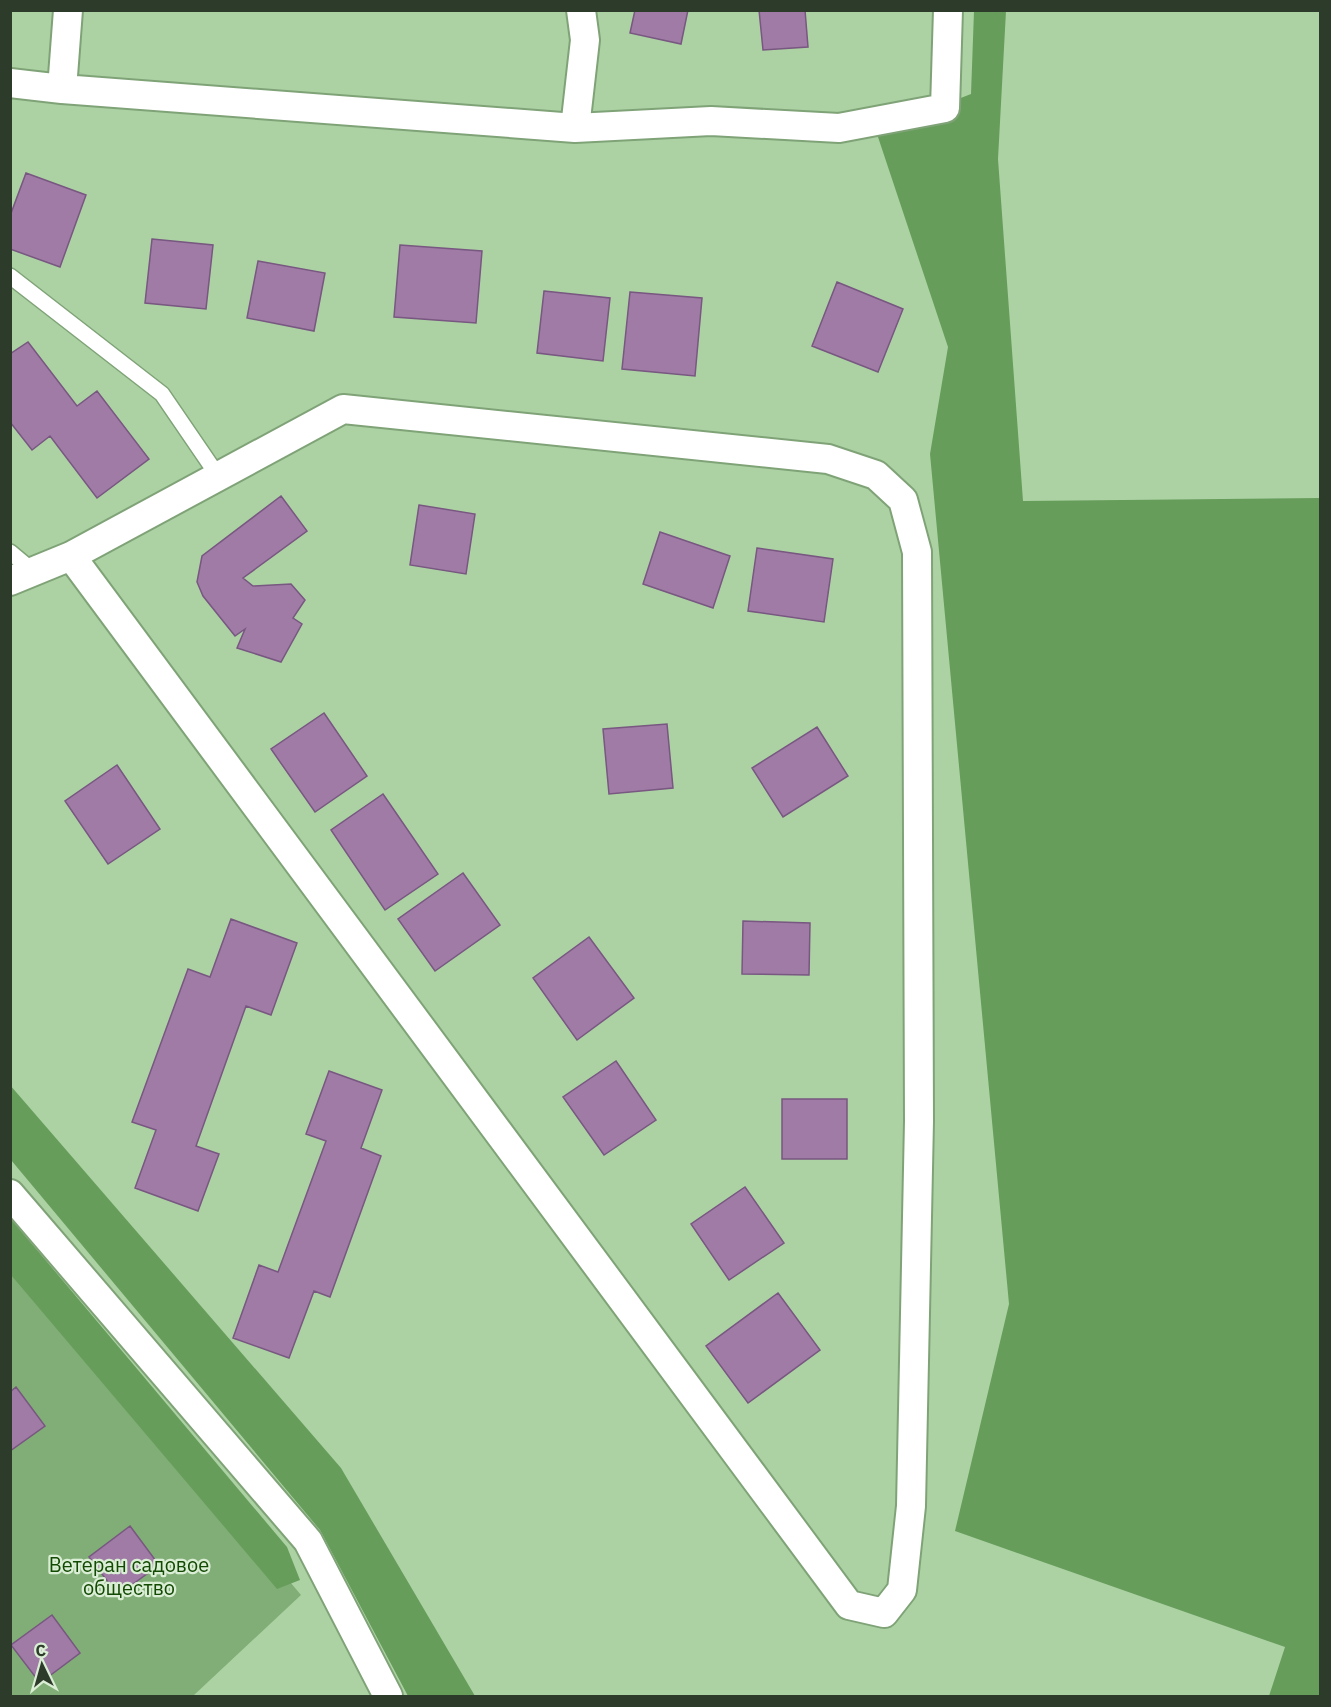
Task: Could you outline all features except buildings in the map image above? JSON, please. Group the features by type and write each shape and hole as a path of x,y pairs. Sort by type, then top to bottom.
{"street":[{"path":"62,89 68,10"},
{"path":"575,128 585,39 581,10"},
{"path":"10,83 62,89 575,128 711,121 839,128 945,108 948,10"},
{"path":"22,577 71,556 343,408 828,459 876,475 903,500 917,552 919,1133 911,1506 902,1590 884,1613 849,1605 71,556"},
{"path":"10,1194 308,1541 388,1696"}],"lane":[{"path":"10,276 162,394 216,473 213,479"},
{"path":"10,552 22,577"}],"green space":[{"path":"974,11 1006,11 998,159 1023,501 1320,498 1320,1696 1269,1696 1285,1647 955,1531 1009,1304 930,454 948,347 876,131 971,94"},
{"path":"10,1085 341,1468 475,1696 408,1696 320,1530 11,1160"},
{"path":"11,1219 287,1547 300,1580 277,1589 11,1275"},
{"name":"Ветеран садовое общество","path":"10,1250 301,1595 193,1696 11,1696"}]}
